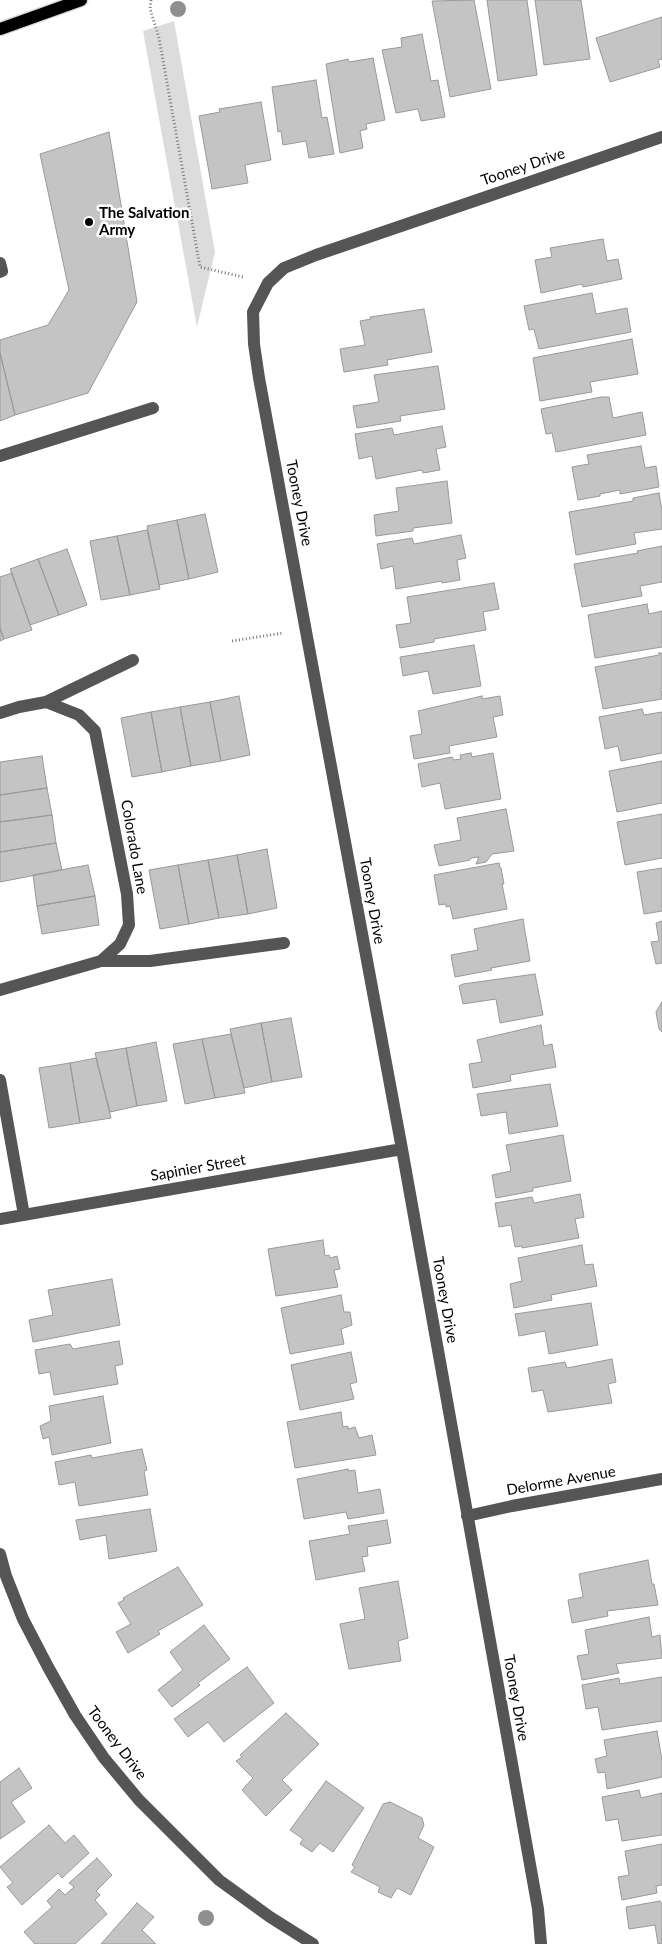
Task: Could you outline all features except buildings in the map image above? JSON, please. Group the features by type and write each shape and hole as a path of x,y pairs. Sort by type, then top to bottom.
{"main road":[{"path":"0,29 81,0"}],"street":[{"name":"Tooney Drive","path":"541,1944 536,1900 402,1150 254,344 253,312 268,283 284,268 316,255 662,137"},
{"path":"0,263 2,271 0,272"},
{"path":"0,456 153,408"},
{"path":"0,713 46,702 133,660"},
{"name":"Colorado Lane","path":"0,990 101,961 120,944 129,925 127,894 95,731 79,715 46,702"},
{"path":"101,961 150,961 284,943"},
{"path":"0,1080 24,1215"},
{"name":"Sapinier Street","path":"0,1219 402,1150"},
{"name":"Delorme Avenue","path":"467,1516 662,1479"},
{"name":"Tooney Drive","path":"0,1554 6,1576 23,1619 75,1715 104,1758 139,1800 219,1880 270,1917 313,1944"}],"path":[{"path":"152,0 150,9 159,38 200,267 268,283"},
{"path":"232,641 306,629"}],"shaded area":[{"path":"174,21 215,252 197,327 143,31"}],"place":[{"name":"The Salvation Army","path":"89,222"}]}
